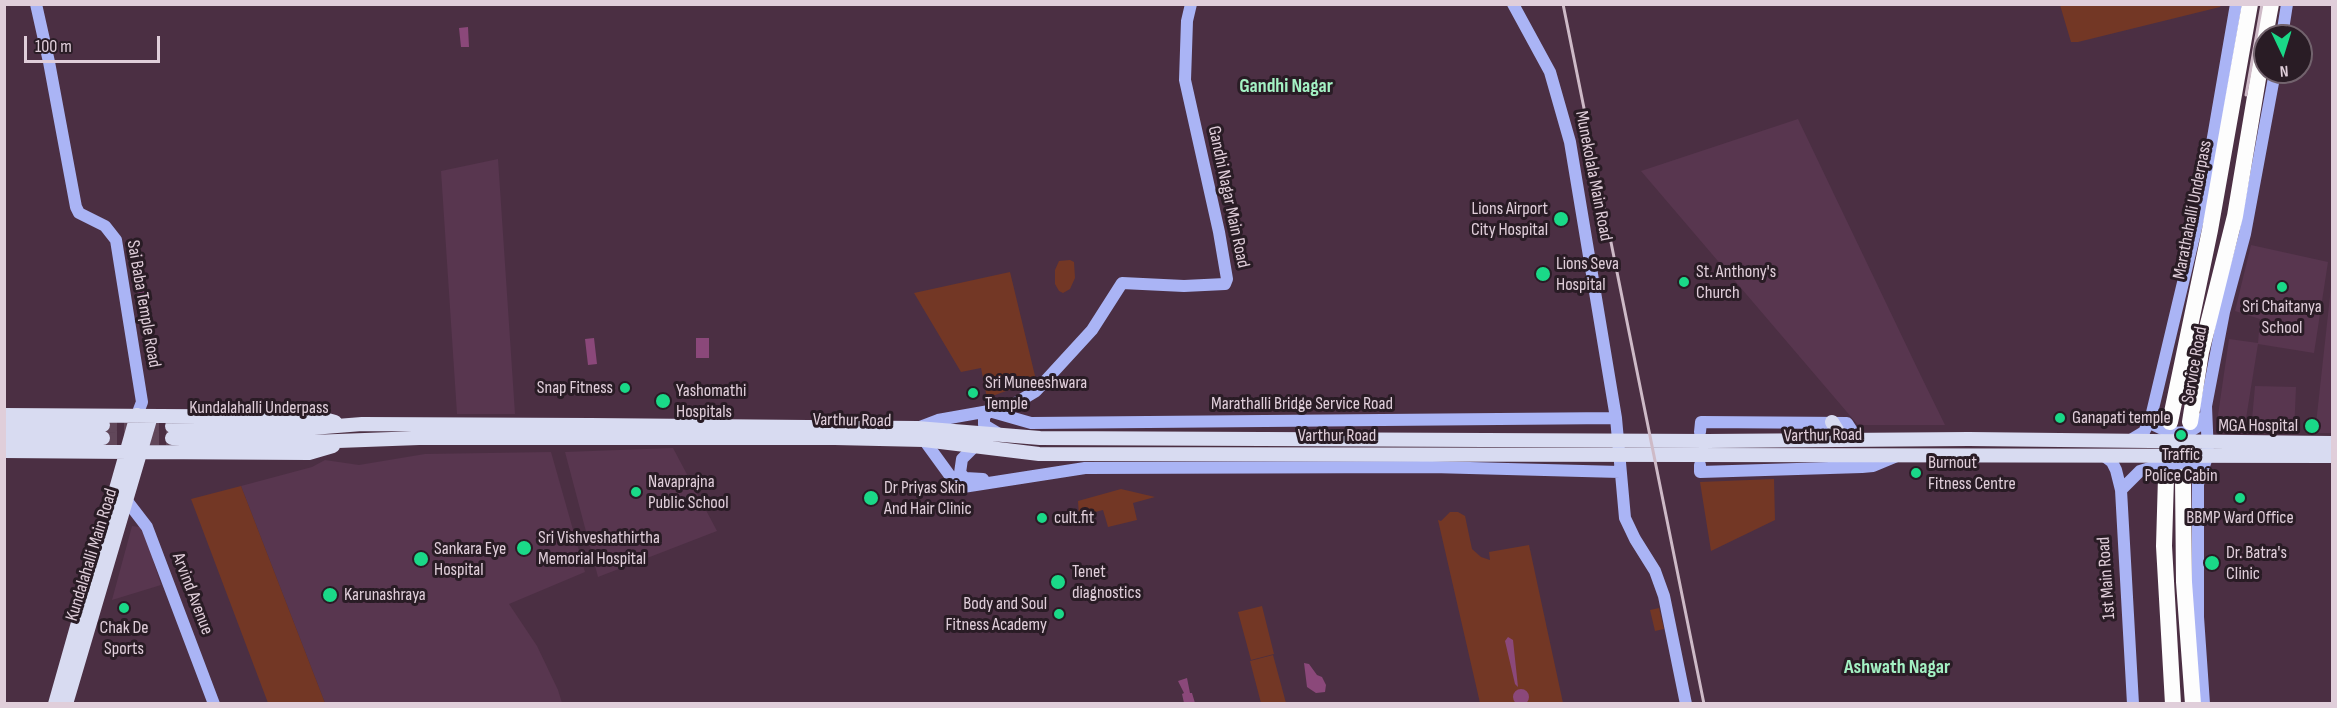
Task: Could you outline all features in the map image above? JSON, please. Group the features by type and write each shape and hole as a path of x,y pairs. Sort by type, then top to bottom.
{"highway":[{"name":"Marathahalli Underpass","path":"2170,422 2210,230 2250,4"},
{"path":"2267,24 2271,4"},
{"path":"2197,420 2201,352 2235,216 2257,84"},
{"path":"2166,477 2165,583 2174,704"},
{"path":"2191,481 2184,582 2193,704"}],"main road":[{"path":"4,415 147,413 317,417 346,425"},
{"name":"Kundalahalli Main Road","path":"66,704 141,452 147,413"},
{"path":"1832,422 1837,430 1836,440"},
{"name":"Varthur Road","path":"346,425 1005,436 1602,440 1703,432 1836,440 2129,441 2332,456"},
{"name":"Kundalahalli Underpass","path":"342,441 172,432 346,425"},
{"path":"4,426 103,432 4,438"},
{"name":"Varthur Road","path":"342,441 419,438 920,434 975,446 1039,454 1602,456 1702,464 1903,453 2104,456 2208,448 2332,443"},
{"path":"4,451 309,453 342,441"},
{"name":"Kundalahalli Main Road","path":"56,704 141,452"}],"street":[{"name":"Sai Baba Temple Road","path":"36,4 76,207 79,213 105,226 116,240 147,413"},
{"name":"Gandhi Nagar Main Road","path":"989,411 1016,403 1036,391 1092,330 1122,283 1184,286 1225,284 1227,279 1219,232 1185,80 1187,21 1191,4"},
{"name":"Munekolala Main Road","path":"1513,4 1550,72 1570,142 1616,418 1625,518 1655,571 1664,596 1686,704"},
{"name":"Service Road","path":"2129,441 2144,432 2151,417 2201,207 2236,4"},
{"path":"2284,24 2287,4"},
{"name":"Service Road","path":"2204,704 2191,481 2208,448 2197,420 2245,234 2273,84"},
{"name":"Marathalli Bridge Service Road","path":"920,434 939,420 989,411 1031,423 1616,418"},
{"path":"989,411 984,417 984,425 989,430 1005,436"},
{"path":"2151,417 2152,424 2171,433 2189,432 2200,425 2197,420"},
{"path":"1703,432 1832,422 1847,423 1858,440"},
{"path":"920,434 959,486 984,485 1068,469 1228,465 1455,467 1620,472"},
{"path":"975,446 960,463 963,476 1005,480"},
{"name":"1st Main Road","path":"2104,456 2112,462 2121,490 2133,704"},
{"path":"2121,490 2140,471 2166,463 2194,465 2198,471 2191,481"},
{"name":"Arvind Avenue","path":"127,501 147,527 214,704"}],"shaded area":[{"path":"2060,4 2221,5 2071,42"},
{"path":"468,27 469,47 461,47 459,28"},
{"path":"1798,119 1945,425 1858,425 1641,171"},
{"path":"498,159 515,414 457,414 441,171"},
{"name":"Sri Chaitanya School","path":"2251,245 2328,262 2314,353 2258,344 2244,431 2216,429 2229,339 2258,343 2260,319 2235,311"},
{"path":"1059,261 1074,262 1075,278 1070,289 1063,293 1055,284 1055,270"},
{"path":"1010,272 1036,380 987,398 981,368 961,372 914,293"},
{"path":"140,277 146,294 139,297 133,279"},
{"path":"2332,278 2332,433 2315,433 2324,351"},
{"path":"594,338 597,364 588,365 585,339"},
{"path":"696,338 709,338 709,358 696,358"},
{"path":"2255,386 2296,387 2294,433 2251,431"},
{"name":"Navaprajna Public School","path":"673,448 717,531 598,577 565,452"},
{"path":"551,452 585,572 509,604 537,646 562,703 325,703 241,486 312,467 325,460 359,465 425,454"},
{"path":"1774,479 1775,520 1711,551 1700,482"},
{"path":"241,486 325,703 268,703 191,499"},
{"path":"1121,489 1155,497 1133,503 1137,520 1108,527 1103,510 1079,516 1078,501"},
{"path":"1450,512 1458,512 1465,516 1472,549 1481,557 1490,560 1489,552 1529,545 1563,703 1480,703 1438,520 1441,521"},
{"path":"132,526 140,527 146,538 161,585 112,600"},
{"path":"1262,606 1274,654 1251,660 1238,612"},
{"path":"1659,608 1664,629 1655,631 1650,610"},
{"path":"1508,637 1513,640 1518,687 1515,684 1505,641"},
{"path":"1273,655 1286,703 1261,703 1250,661"},
{"path":"1304,663 1309,664 1317,675 1322,677 1326,685 1325,692 1316,693 1307,687"},
{"path":"1187,678 1195,703 1184,703 1182,694 1184,693 1178,681"},
{"path":"1521,689 1527,691 1529,697 1527,703 1521,705 1515,703 1513,697 1515,691"}],"tunnel":[{"path":"103,425 172,426"},
{"path":"103,438 172,438"}],"railway":[{"path":"1563,4 1704,704"},
{"path":"2246,95 2262,4"}],"place":[{"name":"Lions Airport City Hospital","path":"1561,219"},
{"name":"Lions Seva Hospital","path":"1543,274"},
{"name":"St. Anthony's Church","path":"1684,282"},
{"name":"Sri Chaitanya School","path":"2282,287"},
{"name":"Snap Fitness","path":"625,388"},
{"name":"Sri Muneeshwara Temple","path":"973,393"},
{"name":"Yashomathi Hospitals","path":"663,401"},
{"name":"Ganapati temple","path":"2060,418"},
{"name":"MGA Hospital","path":"2312,426"},
{"name":"Traffic Police Cabin","path":"2181,435"},
{"name":"Burnout Fitness Centre","path":"1916,473"},
{"name":"Navaprajna Public School","path":"636,492"},
{"name":"Dr Priyas Skin And Hair Clinic","path":"871,498"},
{"name":"BBMP Ward Office","path":"2240,498"},
{"name":"cult.fit","path":"1042,518"},
{"name":"Sri Vishveshathirtha Memorial Hospital","path":"524,548"},
{"name":"Sankara Eye Hospital","path":"421,559"},
{"name":"Dr. Batra's Clinic","path":"2212,563"},
{"name":"Tenet diagnostics","path":"1058,582"},
{"name":"Karunashraya","path":"330,595"},
{"name":"Chak De Sports","path":"124,608"},
{"name":"Body and Soul Fitness Academy","path":"1059,614"}],"district":[{"name":"Gandhi Nagar","path":"1286,87"},
{"name":"Ashwath Nagar","path":"1897,668"}]}
